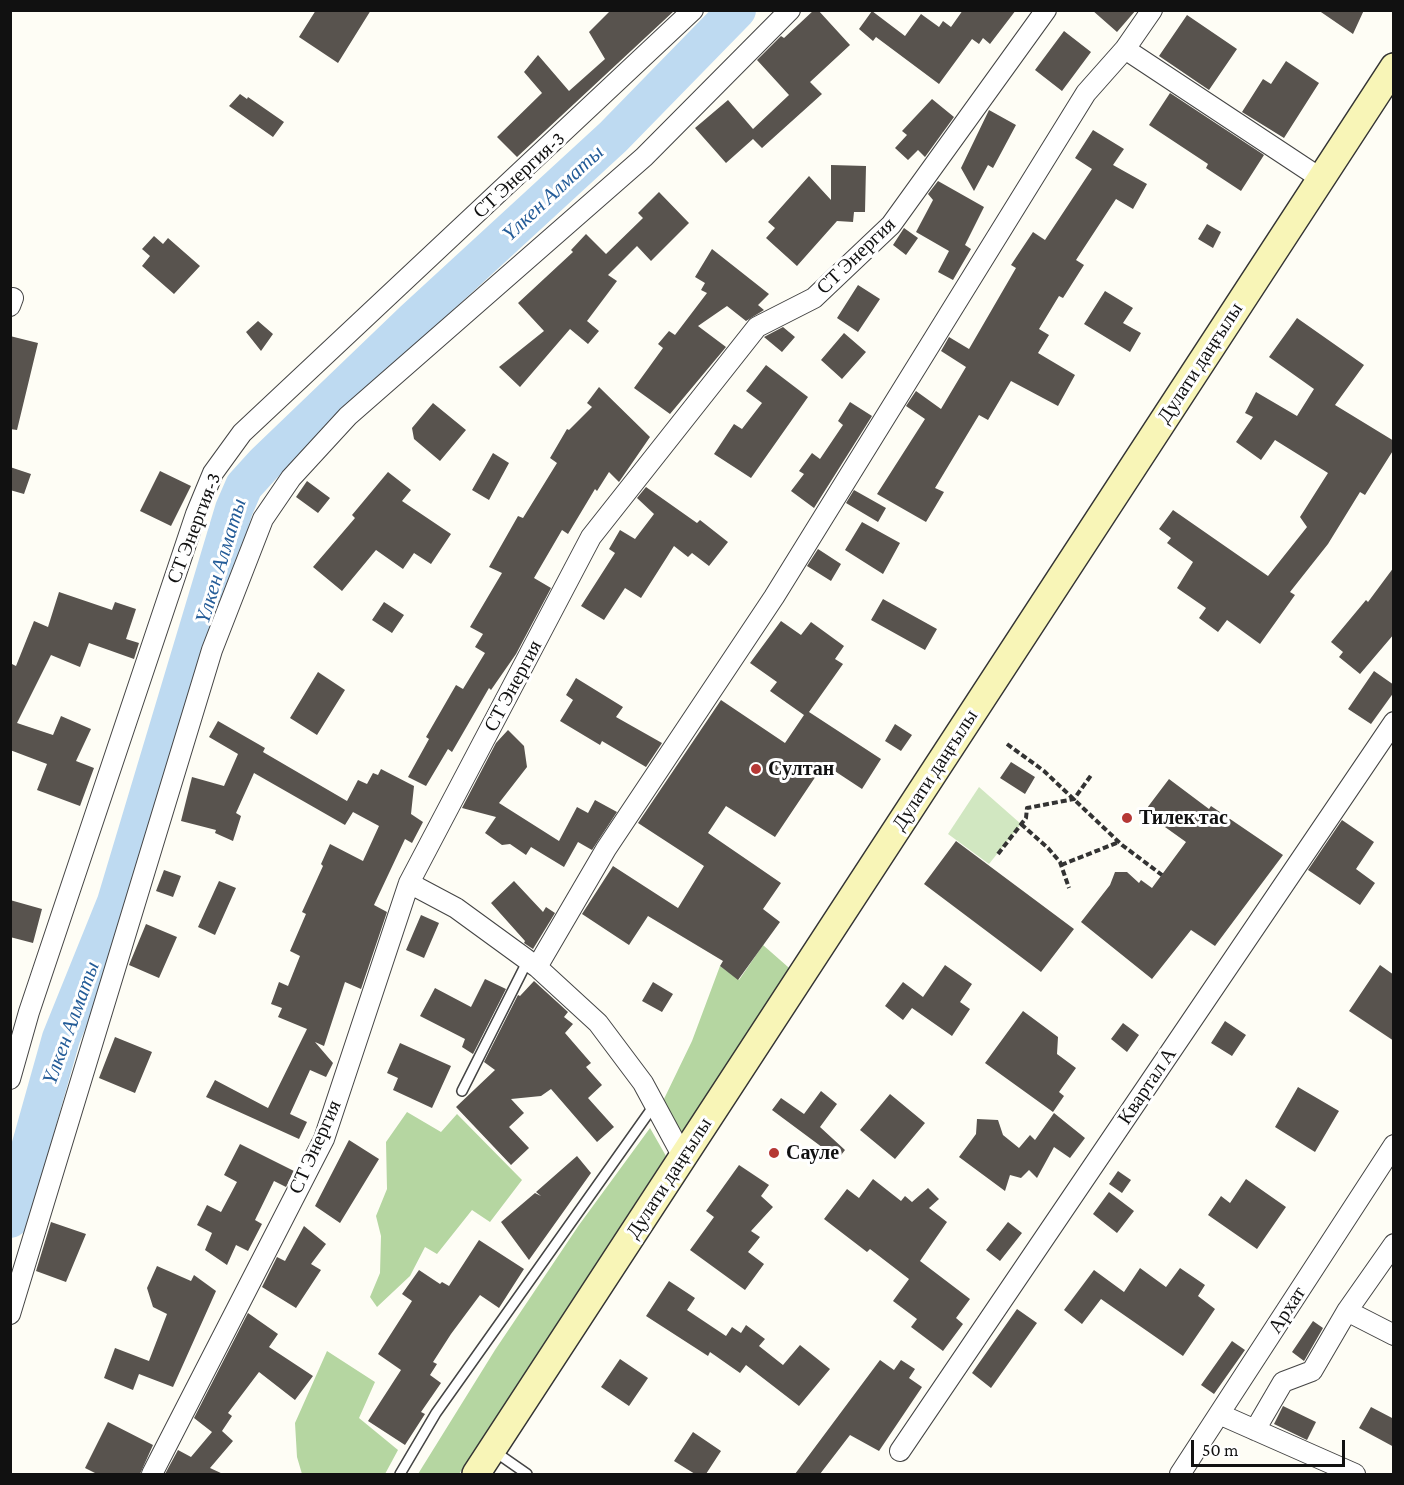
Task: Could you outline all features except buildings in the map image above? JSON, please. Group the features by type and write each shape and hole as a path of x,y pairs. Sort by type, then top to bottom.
{"main road":[{"name":"Дулати даңғылы","path":"476,1474 1394,67"}],"street":[{"name":"СТ Энергия-3","path":"10,1079 33,1000 196,514 213,473 242,433 693,10"},
{"path":"10,1314 212,650 263,519 291,478 348,416 644,157 789,10"},
{"name":"СТ Энергия","path":"152,1474 324,1139 409,883 591,537 758,327 814,298 891,225 1046,10"},
{"path":"532,964 774,597 1086,93 1125,49 1152,10"},
{"path":"1125,49 1320,178"},
{"name":"Квартал А","path":"900,1451 1394,722"},
{"path":"409,883 456,908 532,964 598,1023 643,1083 683,1157"},
{"name":"Архат","path":"1180,1474 1394,1145"},
{"path":"1255,1430 1283,1382 1312,1371 1347,1311 1394,1244"},
{"path":"1347,1311 1394,1335"},
{"path":"1219,1414 1355,1474"}],"lane":[{"path":"462,1091 532,964"},
{"path":"400,1474 436,1413 655,1104"},
{"path":"492,1450 527,1474"}],"path":[{"path":"1007,744 1044,771 1119,842 1162,875"},
{"path":"998,854 1026,818 1027,808 1074,799 1092,774"},
{"path":"1021,824 1048,848 1061,865 1070,888"},
{"path":"1061,865 1119,842"}],"green space":[{"path":"979,787 1021,824 989,864 948,834"},
{"path":"763,945 796,974 684,1138 663,1101 692,1041 720,966 739,980"},
{"path":"407,1112 441,1132 457,1114 522,1180 490,1222 472,1210 437,1254 425,1247 410,1276 377,1307 370,1297 380,1273 381,1236 376,1216 387,1189 386,1142"},
{"path":"650,1128 666,1156 459,1474 418,1474 495,1350 579,1225"},
{"path":"327,1351 375,1382 359,1418 398,1450 385,1474 302,1474 297,1457 295,1423"}],"waterway":[{"name":"Үлкен Алматы","path":"10,1219 61,1038 116,902 234,509 244,486 414,320 613,137 737,10"}],"place":[{"name":"Султан","path":"756,769"},
{"name":"Тилек тас","path":"1127,818"},
{"name":"Сауле","path":"774,1153"}]}
